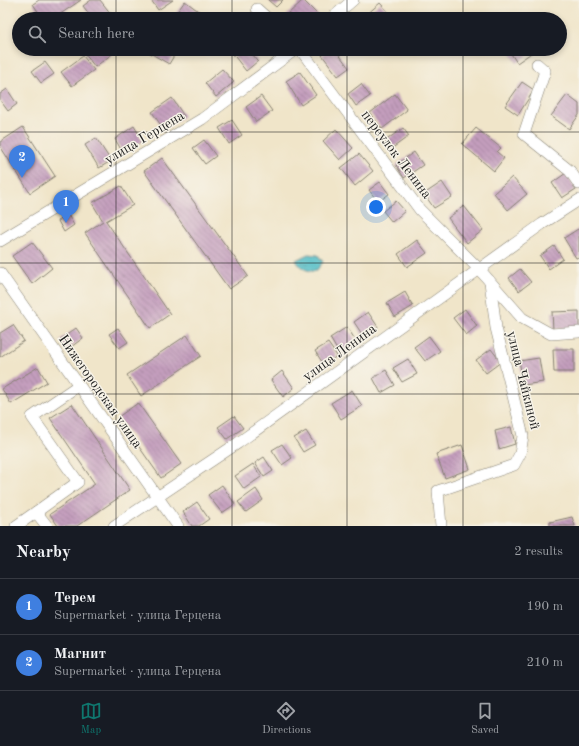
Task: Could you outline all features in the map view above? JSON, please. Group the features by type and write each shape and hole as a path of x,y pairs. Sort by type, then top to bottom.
{"street":[{"path":"339,12 353,0"},
{"path":"257,8 261,12"},
{"name":"улица Герцена","path":"0,241 202,119 287,56"},
{"name":"переулок Ленина","path":"305,56 420,210 479,269 522,318 551,334 579,332"},
{"path":"537,64 545,71 524,134 570,171 579,184"},
{"name":"улица Ленина","path":"114,526 238,443 542,224 579,200"},
{"name":"Нижегородская улица","path":"0,273 178,526"},
{"name":"улица Чайкиной","path":"440,526 438,491 514,465 520,454 523,436 496,328 490,282"},
{"path":"16,526 78,482 32,417 79,385"},
{"path":"36,512 47,526"}],"water":[{"path":"308,254 318,255 323,262 316,271 304,269 296,260"}],"building":[{"path":"39,0 81,0 63,12 38,12 33,4"},
{"path":"91,0 100,0 109,12 88,12 83,6"},
{"path":"151,0 173,0 158,10"},
{"path":"268,0 283,0 276,7"},
{"path":"303,0 315,12 290,12"},
{"path":"185,1 200,12 177,12"},
{"path":"380,3 388,12 370,12"},
{"path":"83,56 94,70 72,86 61,72"},
{"path":"87,56 109,56 95,67"},
{"path":"155,56 174,56 169,64"},
{"path":"234,56 254,56 258,61 246,71"},
{"path":"323,56 340,56 349,68 338,76"},
{"path":"512,56 527,56 517,63"},
{"path":"45,62 54,74 41,83 32,71"},
{"path":"222,69 234,82 216,97 205,83"},
{"path":"300,72 316,95 301,105 286,81"},
{"path":"522,82 534,90 518,115 505,106"},
{"path":"361,84 370,96 356,106 348,94"},
{"path":"7,89 17,104 8,111 0,100 0,94"},
{"path":"395,94 407,110 382,129 370,113"},
{"path":"567,95 579,104 579,115 569,129 551,116"},
{"path":"261,96 272,111 256,122 246,107"},
{"path":"172,98 184,116 164,130 152,112"},
{"path":"232,120 242,135 229,144 219,128"},
{"path":"134,126 143,141 123,153 115,139"},
{"path":"23,127 55,176 30,193 0,146 0,142"},
{"path":"403,128 409,136 391,149 385,141"},
{"path":"476,128 501,148 497,152 504,158 494,171 462,144"},
{"path":"336,129 353,148 340,160 323,141"},
{"path":"96,138 111,161 99,168 85,145"},
{"path":"204,140 216,156 205,164 193,148"},
{"path":"414,152 423,165 404,178 396,165"},
{"path":"359,154 373,171 355,186 341,168"},
{"path":"162,158 248,276 229,289 144,171"},
{"path":"566,173 576,189 562,198 552,183"},
{"path":"512,177 527,194 508,210 494,193"},
{"path":"380,182 389,194 378,202 369,190"},
{"path":"442,182 452,197 434,208 424,194"},
{"path":"121,186 133,205 106,221 170,314 150,328 85,233 103,221 92,203"},
{"path":"396,201 405,211 392,222 383,211"},
{"path":"464,206 483,230 467,243 448,218"},
{"path":"68,215 74,225 64,232 58,221"},
{"path":"578,229 579,257 576,258 564,238"},
{"path":"417,240 427,253 407,267 398,254"},
{"path":"32,242 52,268 32,284 12,256"},
{"path":"554,246 563,259 549,269 540,256"},
{"path":"520,269 531,282 519,291 509,278"},
{"path":"405,292 413,306 395,317 387,303"},
{"path":"465,309 477,326 466,335 453,318"},
{"path":"579,311 579,328 553,329 552,312"},
{"path":"368,312 378,327 364,337 354,322"},
{"path":"13,325 24,341 0,357 0,333"},
{"path":"347,327 358,344 340,355 330,338"},
{"path":"76,328 83,338 67,350 60,340"},
{"path":"118,328 128,342 119,348 109,334"},
{"path":"187,335 201,356 141,396 127,375"},
{"path":"429,336 440,351 425,361 414,347"},
{"path":"328,343 337,356 324,365 315,351"},
{"path":"491,349 501,362 486,373 476,360"},
{"path":"553,349 574,349 574,372 554,372"},
{"path":"539,358 543,382 524,385 519,361"},
{"path":"408,359 417,374 402,382 393,368"},
{"path":"38,367 47,382 11,404 2,389"},
{"path":"386,370 395,385 381,393 373,378"},
{"path":"282,371 294,388 283,397 271,380"},
{"path":"352,390 362,406 341,419 331,403"},
{"path":"138,403 181,464 161,478 118,417"},
{"path":"72,404 130,490 77,526 58,526 50,514 95,484 50,418"},
{"path":"234,416 243,428 227,439 218,427"},
{"path":"511,427 515,444 499,449 495,431"},
{"path":"306,431 315,445 303,452 294,438"},
{"path":"282,444 292,458 282,465 272,450"},
{"path":"462,445 470,469 445,478 436,454"},
{"path":"264,457 273,471 264,477 255,463"},
{"path":"253,464 261,477 244,489 235,476"},
{"path":"222,485 235,504 222,513 208,495"},
{"path":"256,489 263,500 246,512 238,502"},
{"path":"197,502 209,519 199,526 192,526 183,512"},
{"path":"572,517 575,526 550,526 550,522"}],"place":[{"name":"Магнит","path":"22,178"},
{"name":"Терем","path":"66,223"}]}
